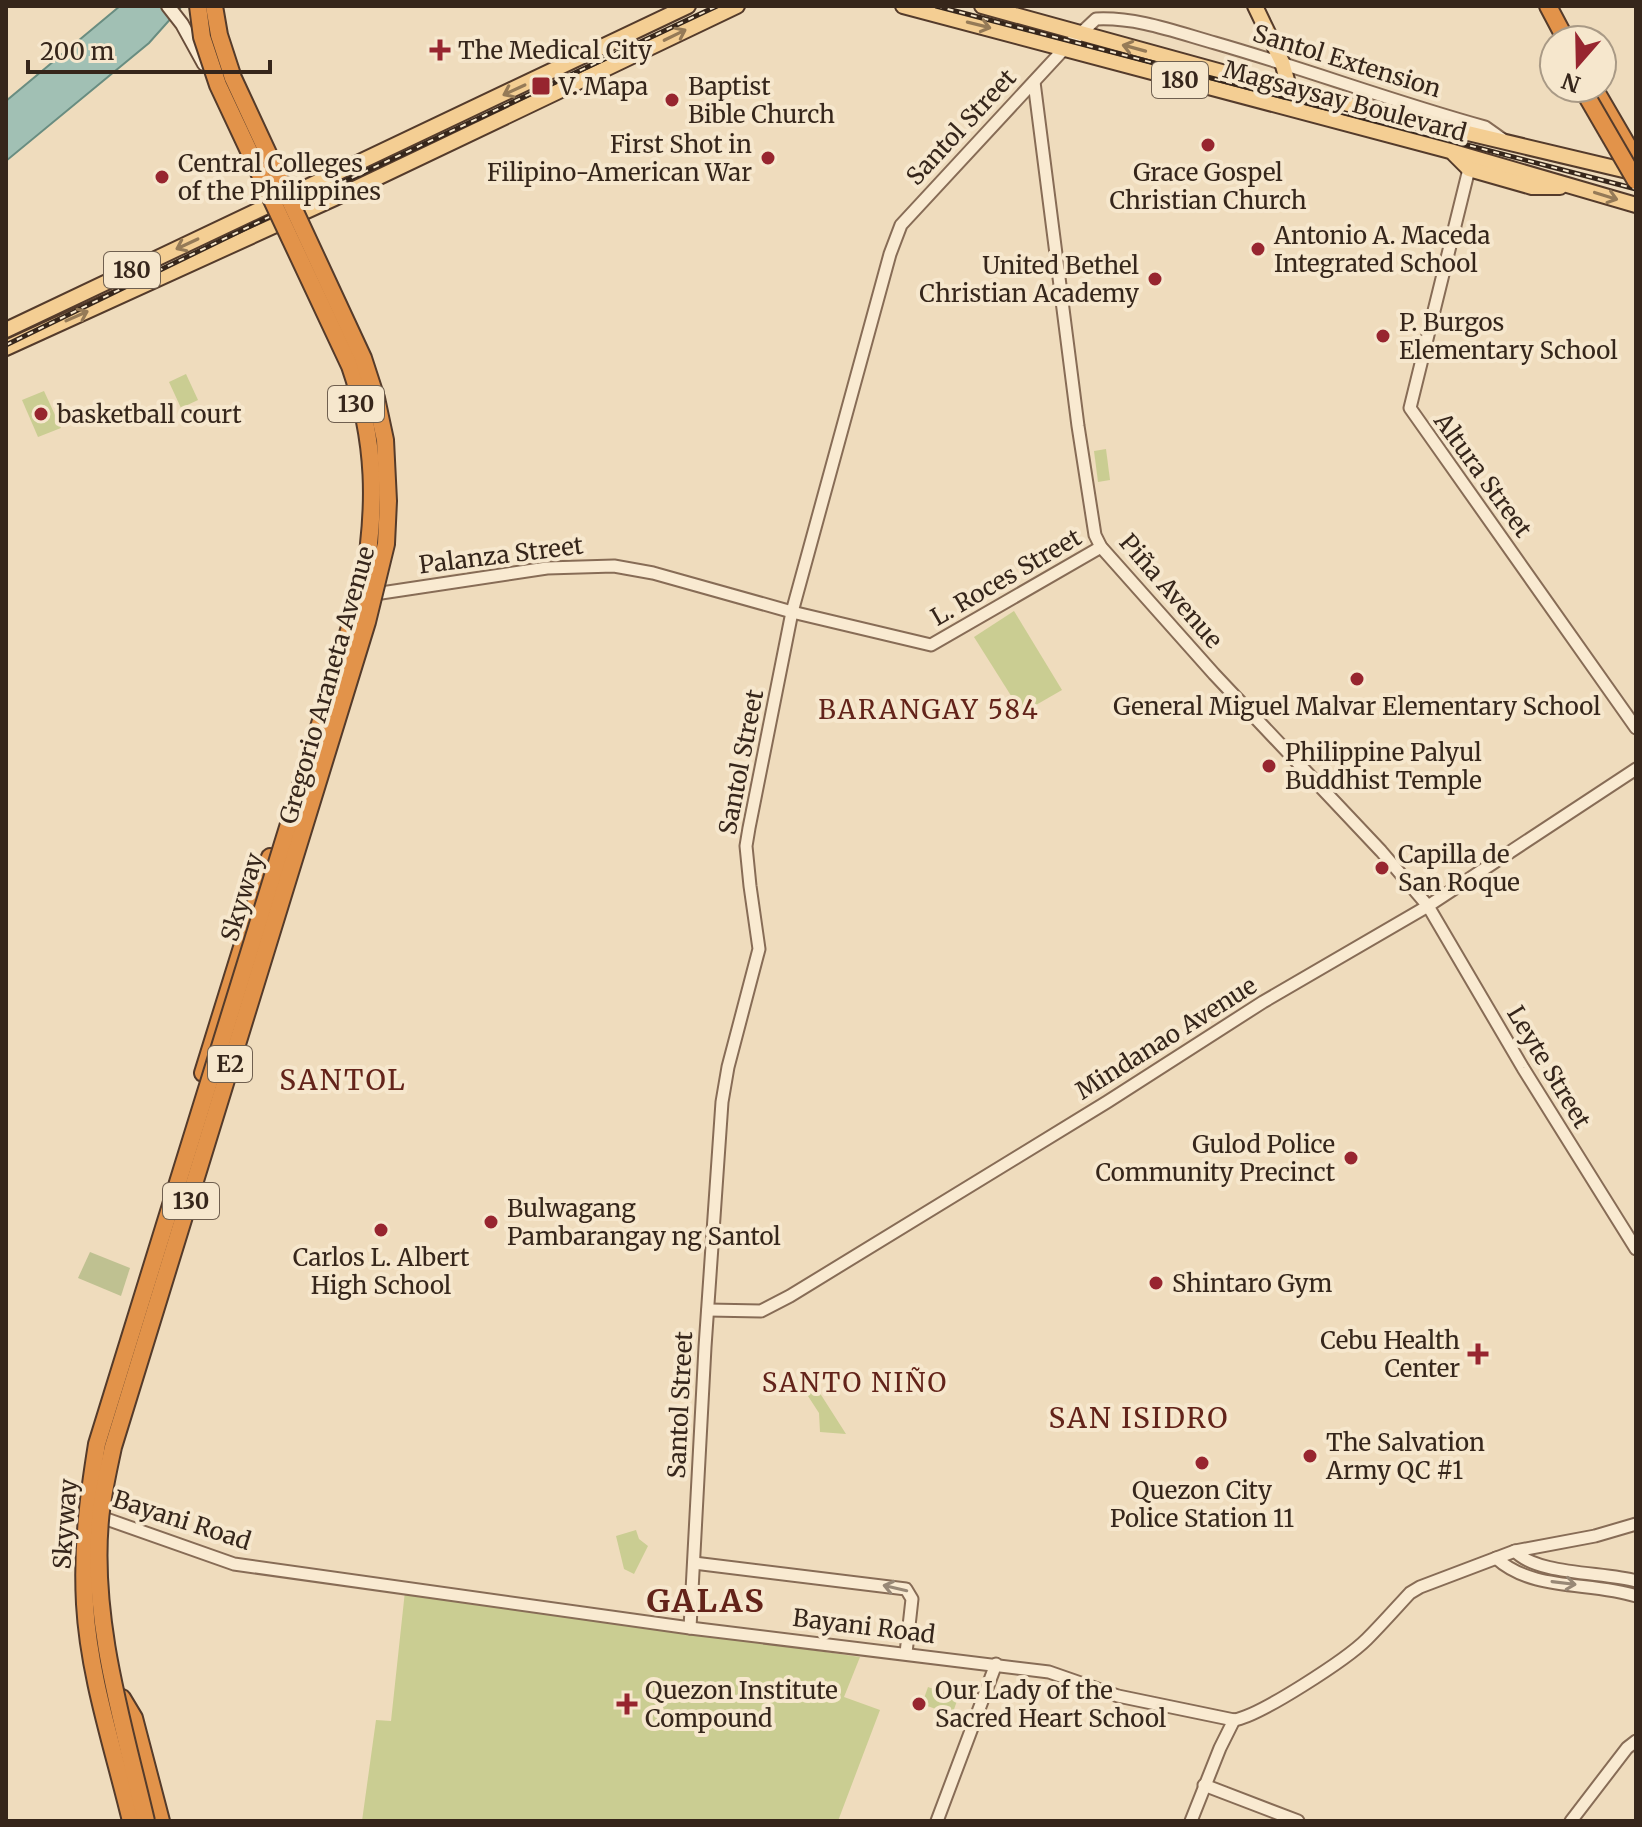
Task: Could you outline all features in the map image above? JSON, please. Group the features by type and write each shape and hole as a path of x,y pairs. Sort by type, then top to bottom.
{"highway":[{"name":"Skyway","path":"146,1821 108,1662 101,1604 100,1519 113,1447 370,609 386,544 388,501 385,440 363,358 233,78 219,35 214,6"},
{"path":"1536,6 1548,24"},
{"name":"Skyway","path":"129,1821 91,1650 85,1607 85,1513 97,1444 363,585 371,544 371,445 363,405 350,366 218,85 194,8"},
{"path":"1591,104 1636,181"},
{"path":"1603,104 1636,160"},
{"path":"165,1228 203,1073 292,787 324,702"},
{"path":"243,945 265,892"},
{"path":"122,1698 134,1718 161,1821"}],"main road":[{"name":"Gregorio Araneta Avenue","path":"129,1821 90,1666 81,1564 83,1510 95,1445 324,702 367,544 366,447 349,382 199,53 168,6"},
{"name":"180","path":"6,330 294,187 688,6"},
{"name":"180","path":"6,348 277,225 737,6"},
{"name":"Magsaysay Boulevard","path":"903,6 1450,151 1636,205"},
{"name":"Magsaysay Boulevard","path":"982,6 1291,91 1636,173"},
{"path":"1255,6 1282,62 1295,111"},
{"name":"Gregorio Araneta Avenue","path":"153,1821 122,1698 107,1604 103,1518 115,1449 382,593 392,545 394,516 391,438 381,395 302,213 294,187 234,66 194,8"},
{"path":"1450,151 1469,169 1532,187 1576,187"},
{"path":"323,324 347,313"}],"street":[{"name":"Santol Extension","path":"1080,32 1096,19 1124,18 1282,62 1363,91 1485,127 1509,143"},
{"name":"Santol Street","path":"690,1628 722,1102 759,949 746,846 792,612 898,232 906,218 1080,32"},
{"name":"Piña Avenue","path":"1034,82 1095,535 1101,547 1214,674 1381,851 1428,906"},
{"name":"Altura Street","path":"1469,169 1410,408 1636,728"},
{"name":"L. Roces Street","path":"792,612 931,645 1101,547"},
{"name":"Palanza Street","path":"354,598 547,568 605,566 653,573 792,612"},
{"name":"Mindanao Avenue","path":"708,1310 761,1311 790,1296 1107,1102 1263,1002 1428,906 1636,769"},
{"name":"Leyte Street","path":"1428,906 1523,1068 1636,1249"},
{"name":"Bayani Road","path":"83,1510 234,1564 690,1628 1049,1672 1143,1703 1234,1720"},
{"path":"1191,1821 1234,1720 1247,1718 1263,1709 1358,1647 1410,1593 1452,1573 1515,1551 1595,1536 1636,1524"},
{"path":"1515,1551 1527,1561 1544,1566 1636,1581"},
{"path":"1496,1558 1514,1571 1535,1579 1621,1591 1636,1596"},
{"path":"694,1563 906,1589 912,1599 906,1653"},
{"path":"937,1821 996,1664"},
{"path":"1571,1821 1627,1748 1636,1741"},
{"path":"1204,1785 1298,1821"}],"green space":[{"path":"186,374 198,400 181,408 169,382"},
{"name":"basketball court","path":"44,391 61,428 38,437 22,400"},
{"path":"1106,449 1110,480 1098,482 1094,451"},
{"path":"1014,611 1062,690 1022,713 974,637"},
{"path":"90,1252 130,1268 121,1296 78,1278"},
{"path":"816,1387 846,1434 820,1432 819,1413 806,1393"},
{"path":"636,1530 639,1539 648,1546 634,1574 624,1569 616,1536"},
{"name":"Quezon Institute Compound","path":"405,1591 860,1657 844,1697 880,1710 838,1821 362,1821 376,1720 391,1721"},
{"path":"928,1687 958,1698 952,1715 922,1704"}],"shaded area":[{"path":"120,6 182,6 149,43 6,161 6,101"}],"railway":[{"path":"6,345 275,214 717,6"},
{"path":"936,6 1636,189"}],"place":[{"name":"The Medical City","path":"440,50"},
{"name":"V. Mapa","path":"541,86"},
{"name":"Baptist Bible Church","path":"672,100"},
{"name":"Grace Gospel Christian Church","path":"1208,145"},
{"name":"First Shot in Filipino-American War","path":"768,158"},
{"name":"Central Colleges of the Philippines","path":"162,177"},
{"name":"Antonio A. Maceda Integrated School","path":"1258,249"},
{"name":"United Bethel Christian Academy","path":"1155,279"},
{"name":"P. Burgos Elementary School","path":"1383,336"},
{"name":"basketball court","path":"41,414"},
{"name":"General Miguel Malvar Elementary School","path":"1357,679"},
{"name":"Philippine Palyul Buddhist Temple","path":"1269,766"},
{"name":"Capilla de San Roque","path":"1382,868"},
{"name":"Gulod Police Community Precinct","path":"1351,1158"},
{"name":"Bulwagang Pambarangay ng Santol","path":"491,1222"},
{"name":"Carlos L. Albert High School","path":"381,1230"},
{"name":"Shintaro Gym","path":"1156,1283"},
{"name":"Cebu Health Center","path":"1478,1354"},
{"name":"The Salvation Army QC #1","path":"1310,1456"},
{"name":"Quezon City Police Station 11","path":"1202,1463"},
{"name":"Quezon Institute Compound","path":"627,1704"},
{"name":"Our Lady of the Sacred Heart School","path":"919,1704"}],"district":[{"name":"BARANGAY 584","path":"929,709"},
{"name":"SANTOL","path":"343,1080"},
{"name":"SANTO NIÑO","path":"855,1382"},
{"name":"SAN ISIDRO","path":"1139,1418"},
{"name":"GALAS","path":"706,1601"}]}
